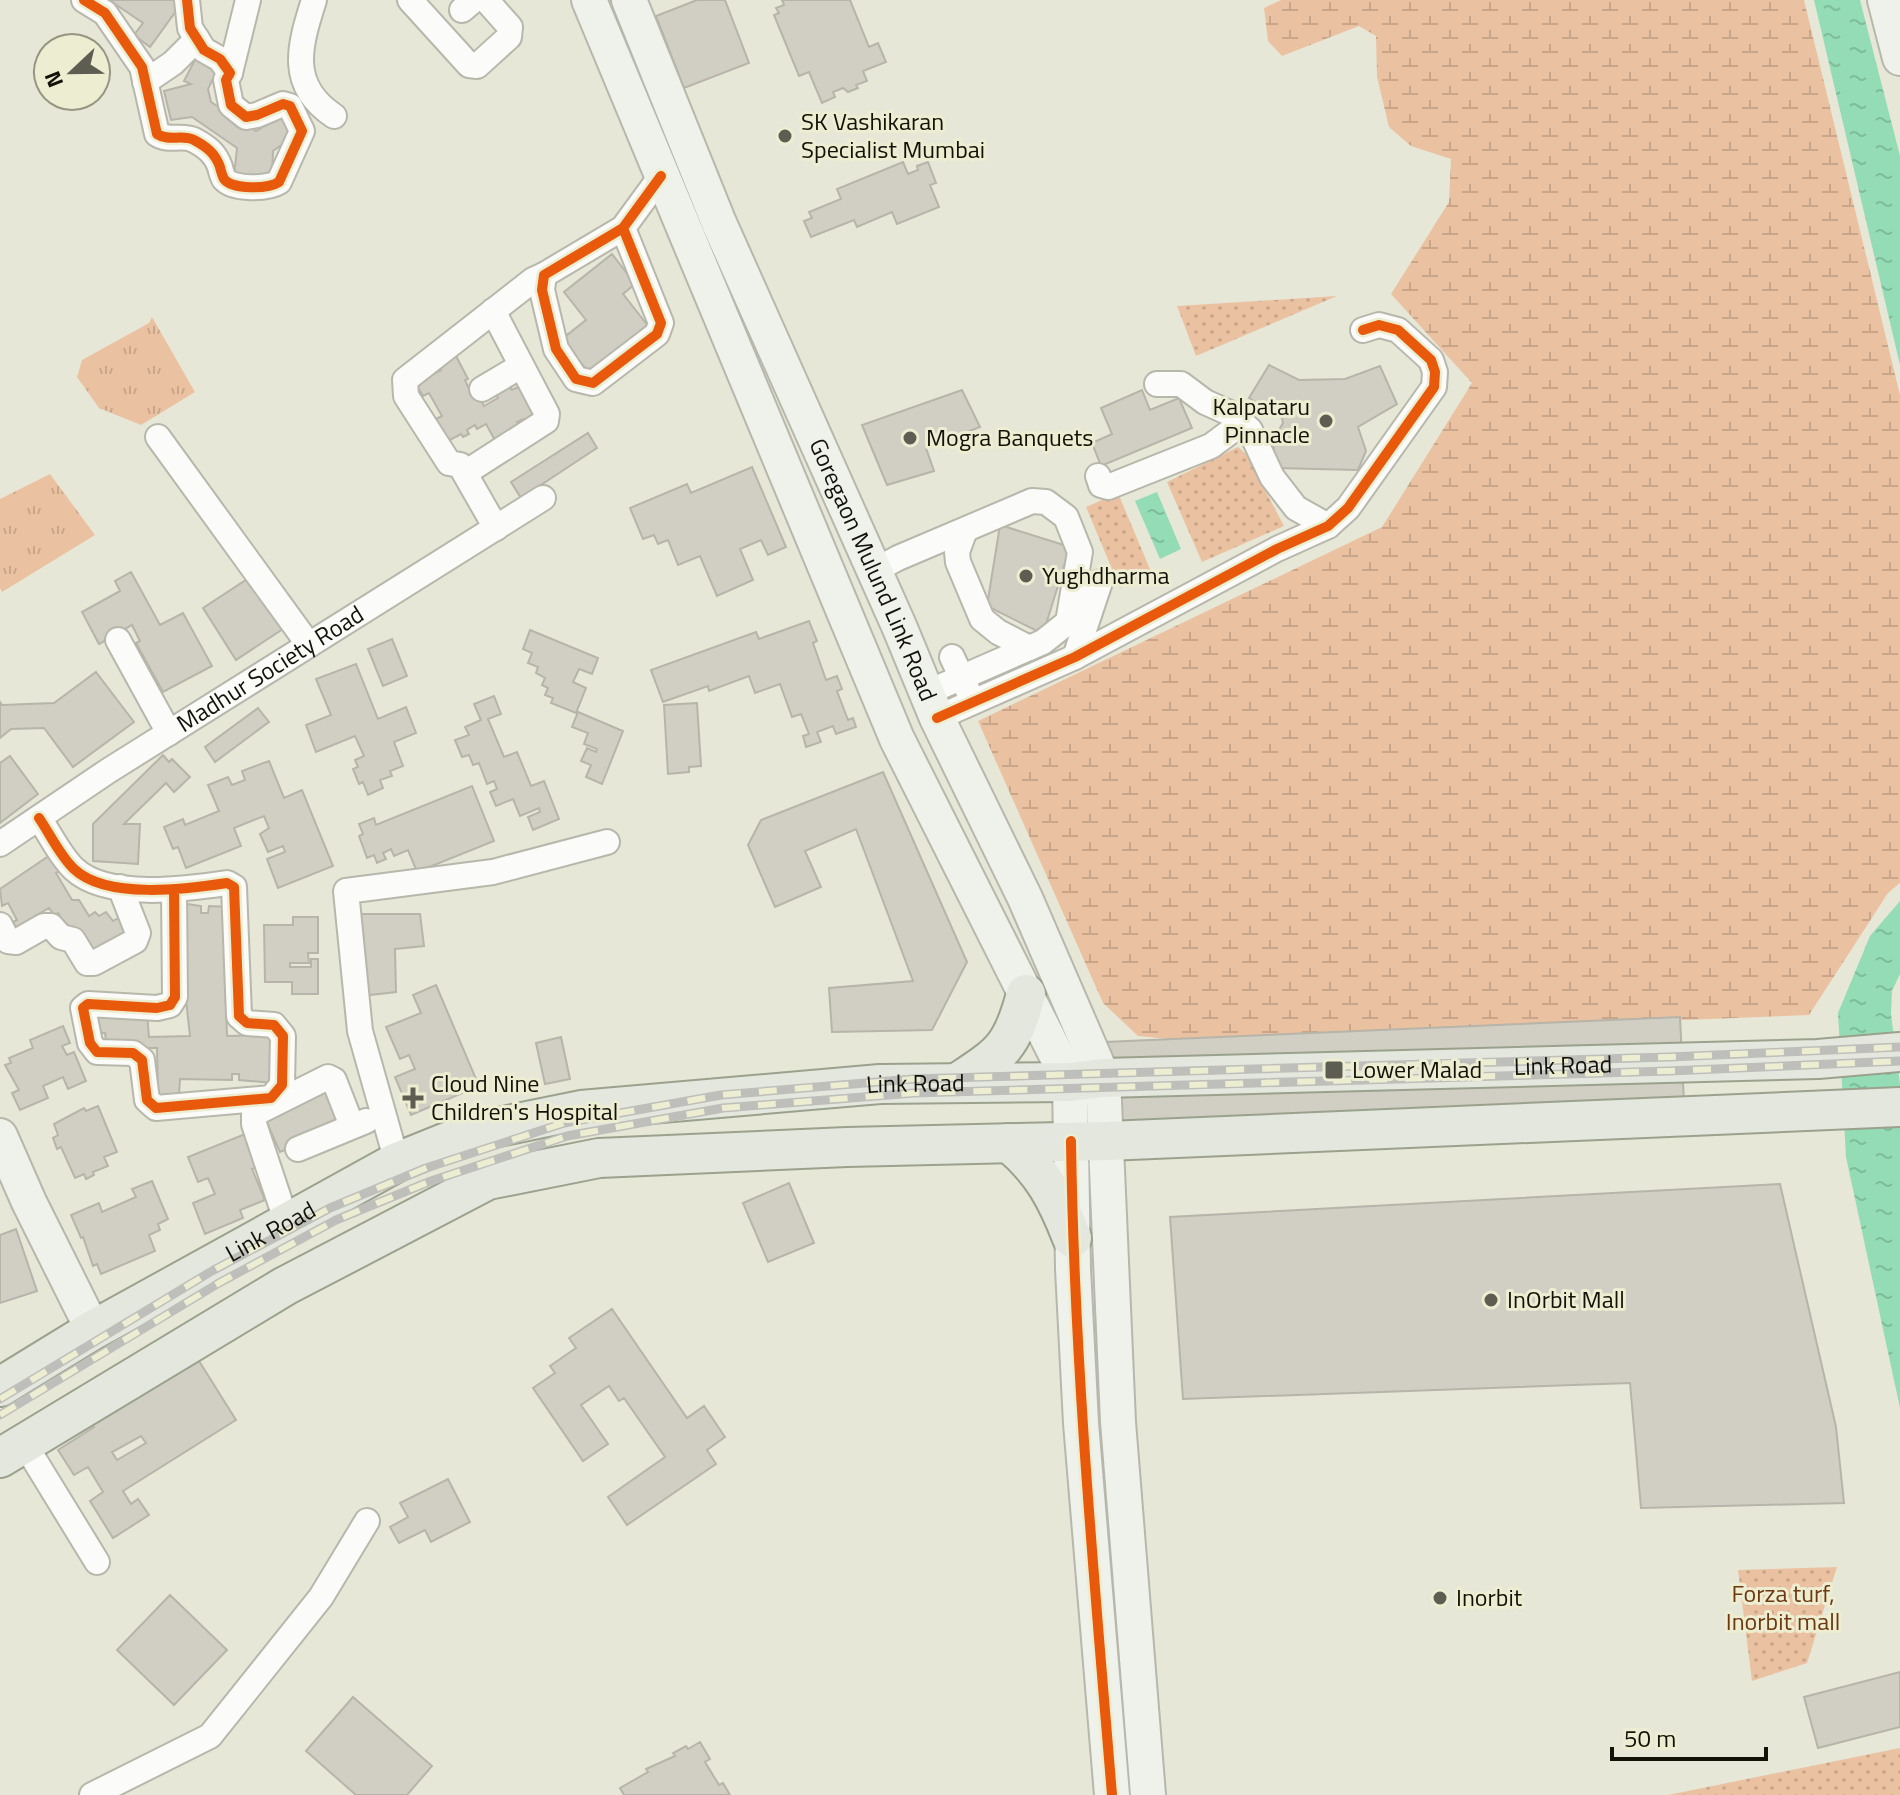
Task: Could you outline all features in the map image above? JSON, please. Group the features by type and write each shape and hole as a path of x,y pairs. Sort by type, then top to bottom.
{"main road":[{"name":"Goregaon Mulund Link Road","path":"589,0 897,739 1026,994 1087,1080"},
{"name":"Goregaon Mulund Link Road","path":"629,0 719,223 931,705 1025,898 1087,1080"},
{"path":"1885,0 1900,58"},
{"path":"763,418 799,403"},
{"path":"957,1083 996,1057 1012,1036 1026,994"},
{"name":"Link Road","path":"0,1387 93,1330 397,1162 469,1133 581,1110 880,1084 1818,1059 1900,1052"},
{"path":"1087,1080 1089,1141 1110,1236 1118,1422 1148,1795"},
{"path":"12,1451 285,1286 488,1180 599,1158 1900,1107"},
{"path":"0,1136 93,1330"},
{"path":"1089,1141 1072,1238 1081,1423 1112,1795"},
{"path":"1009,1143 1044,1177 1072,1238"},
{"path":"1072,1238 1110,1236"}],"street":[{"path":"84,0 105,13 142,67 157,134 163,138 189,137 211,150 224,179 232,185 272,187 279,182 302,131 290,106 283,104 246,117 231,105 226,80 248,0"},
{"path":"187,0 190,28 204,50 220,59 230,73"},
{"path":"314,0 304,33 300,69 314,103 334,116"},
{"path":"410,0 469,65 477,66 509,37 510,27 486,0"},
{"path":"145,82 173,63 197,39"},
{"path":"496,528 460,465 449,463 406,396 405,380 533,280 623,228 661,176"},
{"path":"544,275 542,290 556,349 576,379 593,383 657,334 661,323 623,228"},
{"path":"465,473 546,421 547,414 493,311"},
{"path":"963,681 1075,657 1277,549 1328,526 1348,508 1434,387 1435,372 1431,360 1398,330 1379,325 1363,330"},
{"path":"482,389 521,366"},
{"path":"1157,384 1181,384 1205,402 1234,415 1258,444 1272,477 1296,508 1328,526"},
{"path":"1098,476 1101,485 1108,487 1211,446 1242,423"},
{"path":"158,437 309,645"},
{"name":"Madhur Society Road","path":"0,844 169,733 543,498"},
{"path":"874,571 1032,501 1046,502 1066,517 1080,552 1068,622 1024,655 963,681 931,705"},
{"path":"965,530 957,552 958,562 982,619 1024,655"},
{"path":"1075,657 1100,582"},
{"path":"118,640 169,733"},
{"path":"39,818 75,870 91,879 120,887 174,891 227,883 234,887 239,1016 247,1023 274,1025 283,1036 282,1085 271,1098 156,1108 147,1100 142,1060 133,1053 97,1052 90,1043 83,1008 88,1004 157,1008 170,1005 175,997 174,891"},
{"path":"397,1162 360,1031 346,891 493,872 607,842"},
{"path":"0,925 8,941 16,942 44,926 51,926 61,937 73,940 87,963 94,963 135,941 138,933 120,887"},
{"path":"287,1223 254,1124 254,1114 328,1077 334,1080 352,1126"},
{"path":"298,1149 383,1114"},
{"path":"12,1451 97,1562"},
{"path":"92,1795 210,1736 321,1597 367,1521"}],"green space":[{"path":"1281,0 1804,0 1900,395 1900,883 1888,893 1809,1015 1180,1040 1138,1036 1103,1003 978,721 1382,527 1472,383 1391,294 1449,202 1451,159 1411,146 1389,127 1377,77 1376,36 1359,26 1282,56 1268,41 1264,8"},
{"path":"1337,296 1196,356 1177,306"},
{"path":"152,317 195,392 141,425 99,408 77,377 82,360 149,323"},
{"path":"1238,447 1246,454 1284,526 1202,562 1167,482"},
{"path":"50,474 95,535 2,592 0,499"},
{"path":"1118,493 1152,574 1120,588 1086,507"},
{"name":"Forza turf, Inorbit mall","path":"1837,1567 1807,1663 1752,1681 1738,1570"},
{"path":"1900,1748 1900,1795 1668,1795"}],"water":[{"path":"1814,0 1860,0 1900,156 1900,365"},
{"path":"1157,492 1181,549 1160,559 1135,501"},
{"path":"1900,901 1900,974 1892,991 1891,1014 1900,1084 1900,1408 1846,1157 1838,1013 1870,936"}],"building":[{"path":"109,0 184,0 150,47 134,35 143,23"},
{"path":"697,0 725,0 749,63 684,88 656,16"},
{"path":"782,0 850,0 869,47 878,43 886,62 863,71 867,81 856,85 858,88 833,92 835,97 822,103 809,72 799,76 774,15 779,13 776,8 784,5"},
{"path":"199,52 220,64 208,89 211,102 256,131 284,114 297,134 273,151 272,180 234,177 237,148 192,117 171,120 164,91 191,84 184,81"},
{"path":"903,162 908,174 928,162 936,183 930,185 939,207 897,224 892,212 857,227 854,220 811,237 804,221 812,218 809,212 841,199 837,189"},
{"path":"612,254 635,284 623,294 649,327 589,373 562,339 586,320 564,292"},
{"path":"455,354 468,379 465,380 469,389 473,386 484,406 498,398 494,391 507,383 512,390 526,383 545,416 525,423 523,419 517,422 519,426 497,444 486,424 477,429 475,425 467,430 469,434 463,437 461,434 448,441 436,419 442,416 429,393 423,396 413,379 427,370 430,376 441,370 438,364"},
{"name":"Kalpataru Pinnacle","path":"1269,365 1299,380 1345,379 1380,366 1397,404 1358,427 1366,451 1358,470 1275,468 1273,440 1283,423 1282,418 1249,398"},
{"name":"Mogra Banquets","path":"962,390 980,427 926,448 934,471 887,485 862,425"},
{"path":"1142,390 1150,410 1179,398 1192,428 1101,466 1092,443 1112,434 1101,408"},
{"path":"588,433 597,448 521,498 511,482"},
{"path":"752,467 786,547 768,555 761,540 740,549 753,580 717,596 700,556 678,565 668,540 658,544 654,535 643,539 630,508 687,484 691,493"},
{"name":"Yughdharma","path":"1000,525 1070,547 1043,634 987,606"},
{"path":"131,572 160,625 183,613 212,666 163,692 136,643 140,641 132,625 99,644 82,612 120,591 115,581"},
{"path":"252,576 286,627 236,660 203,608"},
{"path":"809,621 826,680 837,676 842,689 837,691 848,720 853,718 856,727 836,734 833,726 817,732 821,742 806,747 803,736 809,734 801,714 792,717 780,684 755,693 749,676 709,691 708,686 663,702 651,670 756,632 759,639"},
{"path":"530,630 598,658 592,674 579,669 573,682 586,688 576,713 551,703 553,698 545,695 548,688 542,685 545,678 536,673 538,667 528,663 532,653 523,649"},
{"path":"392,639 407,676 383,686 368,649"},
{"path":"356,664 378,719 406,707 416,733 394,742 403,766 390,771 392,776 380,780 383,788 368,795 353,769 358,767 355,760 364,756 355,736 316,752 306,725 331,715 316,679"},
{"path":"96,672 134,722 73,767 44,728 11,729 0,738 0,702 2,705 54,703"},
{"path":"494,696 501,714 488,719 504,757 517,752 531,786 544,781 559,819 533,830 528,817 540,812 539,808 520,816 513,799 496,806 490,792 497,789 494,781 487,784 479,763 473,765 469,755 462,757 455,740 469,735 465,727 481,720 474,704"},
{"path":"697,703 701,766 689,767 689,772 668,774 664,705"},
{"path":"258,708 269,722 215,762 205,747"},
{"path":"578,712 623,731 602,784 586,777 591,765 581,761 587,748 596,752 597,749 584,744 588,733 572,727"},
{"path":"163,755 169,762 172,759 190,777 174,792 166,783 124,824 140,824 138,864 93,861 93,824"},
{"path":"10,756 38,794 0,823 0,763"},
{"path":"269,761 284,798 302,790 333,866 278,888 267,859 285,852 283,846 268,852 260,834 269,828 264,816 234,828 241,846 186,868 178,847 173,849 164,827 183,819 185,825 219,811 208,785 228,777 232,785 245,780 242,771"},
{"path":"883,772 967,962 932,1030 832,1032 829,988 913,981 856,829 805,851 821,887 775,907 748,845 761,820"},
{"path":"472,786 494,841 417,872 408,850 394,856 391,849 383,853 386,859 377,863 374,855 367,858 359,836 363,834 359,824 374,818 376,825"},
{"path":"53,853 66,868 56,873 72,900 79,900 89,916 95,912 99,916 106,912 113,921 122,916 132,934 92,957 74,927 65,933 58,923 62,920 58,913 55,916 49,908 35,916 40,924 17,937 11,923 17,920 8,903 2,906 0,889"},
{"path":"181,903 201,906 201,913 208,913 209,906 233,907 231,977 225,977 227,1036 271,1035 274,1083 239,1080 239,1074 232,1074 232,1080 180,1079 179,1095 158,1096 157,1048 132,1048 132,1040 106,1040 105,1033 93,1033 90,1011 147,1013 149,1037 190,1036"},
{"path":"360,914 420,914 424,946 395,949 396,992 362,996"},
{"path":"293,917 318,917 318,953 308,953 309,963 290,963 290,967 311,967 311,959 318,959 318,994 292,994 292,982 265,982 264,925 293,925"},
{"path":"436,985 479,1086 411,1115 395,1077 415,1069 409,1055 400,1059 386,1027 421,1013 413,995"},
{"path":"1680,1017 1684,1103 1109,1128 1105,1042"},
{"path":"63,1026 70,1043 62,1046 67,1055 74,1052 86,1081 68,1089 63,1077 43,1086 48,1098 20,1110 12,1093 19,1090 5,1065 11,1063 9,1058 33,1048 30,1040"},
{"path":"561,1037 570,1079 545,1084 536,1043"},
{"path":"328,1081 347,1125 280,1152 263,1114"},
{"path":"98,1106 117,1152 104,1157 108,1166 93,1172 94,1175 86,1179 84,1174 75,1178 61,1147 57,1149 53,1138 58,1135 54,1124 84,1108 86,1111"},
{"path":"250,1132 260,1158 253,1161 256,1168 252,1169 265,1200 240,1210 243,1218 205,1234 193,1203 215,1194 208,1178 198,1182 188,1157"},
{"path":"152,1181 168,1219 158,1224 160,1230 149,1235 155,1251 101,1274 97,1264 93,1266 71,1215 99,1203 102,1212 136,1197 132,1189"},
{"path":"789,1183 814,1243 768,1262 743,1203"},
{"name":"InOrbit Mall","path":"1780,1184 1836,1427 1844,1503 1641,1508 1630,1383 1183,1399 1170,1217"},
{"path":"16,1229 37,1291 0,1303 0,1235"},
{"path":"612,1309 687,1418 704,1406 725,1437 707,1450 716,1464 627,1525 608,1497 665,1457 624,1398 619,1401 609,1386 581,1405 608,1444 583,1461 533,1388 555,1373 550,1366 576,1348 569,1338"},
{"path":"194,1353 236,1420 123,1491 131,1504 138,1499 149,1515 113,1538 90,1501 103,1492 88,1467 74,1475 58,1450 94,1427 89,1419","holes":["141,1436 146,1443 117,1460 112,1452"]},
{"path":"448,1479 470,1522 431,1542 425,1530 399,1543 390,1527 408,1517 400,1503"},
{"path":"170,1595 227,1650 174,1705 117,1650"},
{"path":"1900,1672 1900,1727 1818,1748 1804,1697"},
{"path":"353,1697 432,1766 407,1795 356,1795 306,1751"},
{"path":"700,1742 710,1759 705,1762 719,1785 723,1783 730,1795 624,1795 620,1788 648,1772 646,1769 675,1756 673,1753 686,1746 688,1749"}],"railway":[{"path":"0,1399 212,1271 330,1208 426,1168 564,1123 721,1095 913,1079 1669,1057 1900,1047"},
{"path":"0,1415 219,1283 336,1220 431,1181 567,1136 723,1108 914,1093 1669,1071 1900,1061"}],"cycle path":[{"path":"84,0 105,13 142,67 157,134 189,138 203,145 216,158 228,183 259,187 279,182 302,131 290,106 283,104 246,117 231,105 226,80 230,73 220,59 204,50 190,28 187,0"},
{"path":"623,228 661,323 657,334 593,383 576,379 556,349 542,290 544,275 623,228 661,176"},
{"path":"937,718 1075,657 1277,549 1328,526 1348,508 1434,387 1435,372 1431,360 1398,330 1379,325 1363,330"},
{"path":"39,818 69,864 88,879 126,889 191,888 227,883 234,887 239,1016 247,1023 274,1025 283,1036 282,1085 271,1098 156,1108 147,1100 142,1060 133,1053 97,1052 90,1043 83,1008 88,1004 157,1008 170,1005 175,997 174,891"},
{"path":"1071,1141 1081,1387 1112,1795"}],"place":[{"name":"SK Vashikaran Specialist Mumbai","path":"785,136"},
{"name":"Kalpataru Pinnacle","path":"1326,421"},
{"name":"Mogra Banquets","path":"910,438"},
{"name":"Yughdharma","path":"1026,576"},
{"name":"Lower Malad","path":"1334,1070"},
{"name":"Cloud Nine Children's Hospital","path":"413,1098"},
{"name":"InOrbit Mall","path":"1491,1300"},
{"name":"Inorbit","path":"1440,1598"}]}
